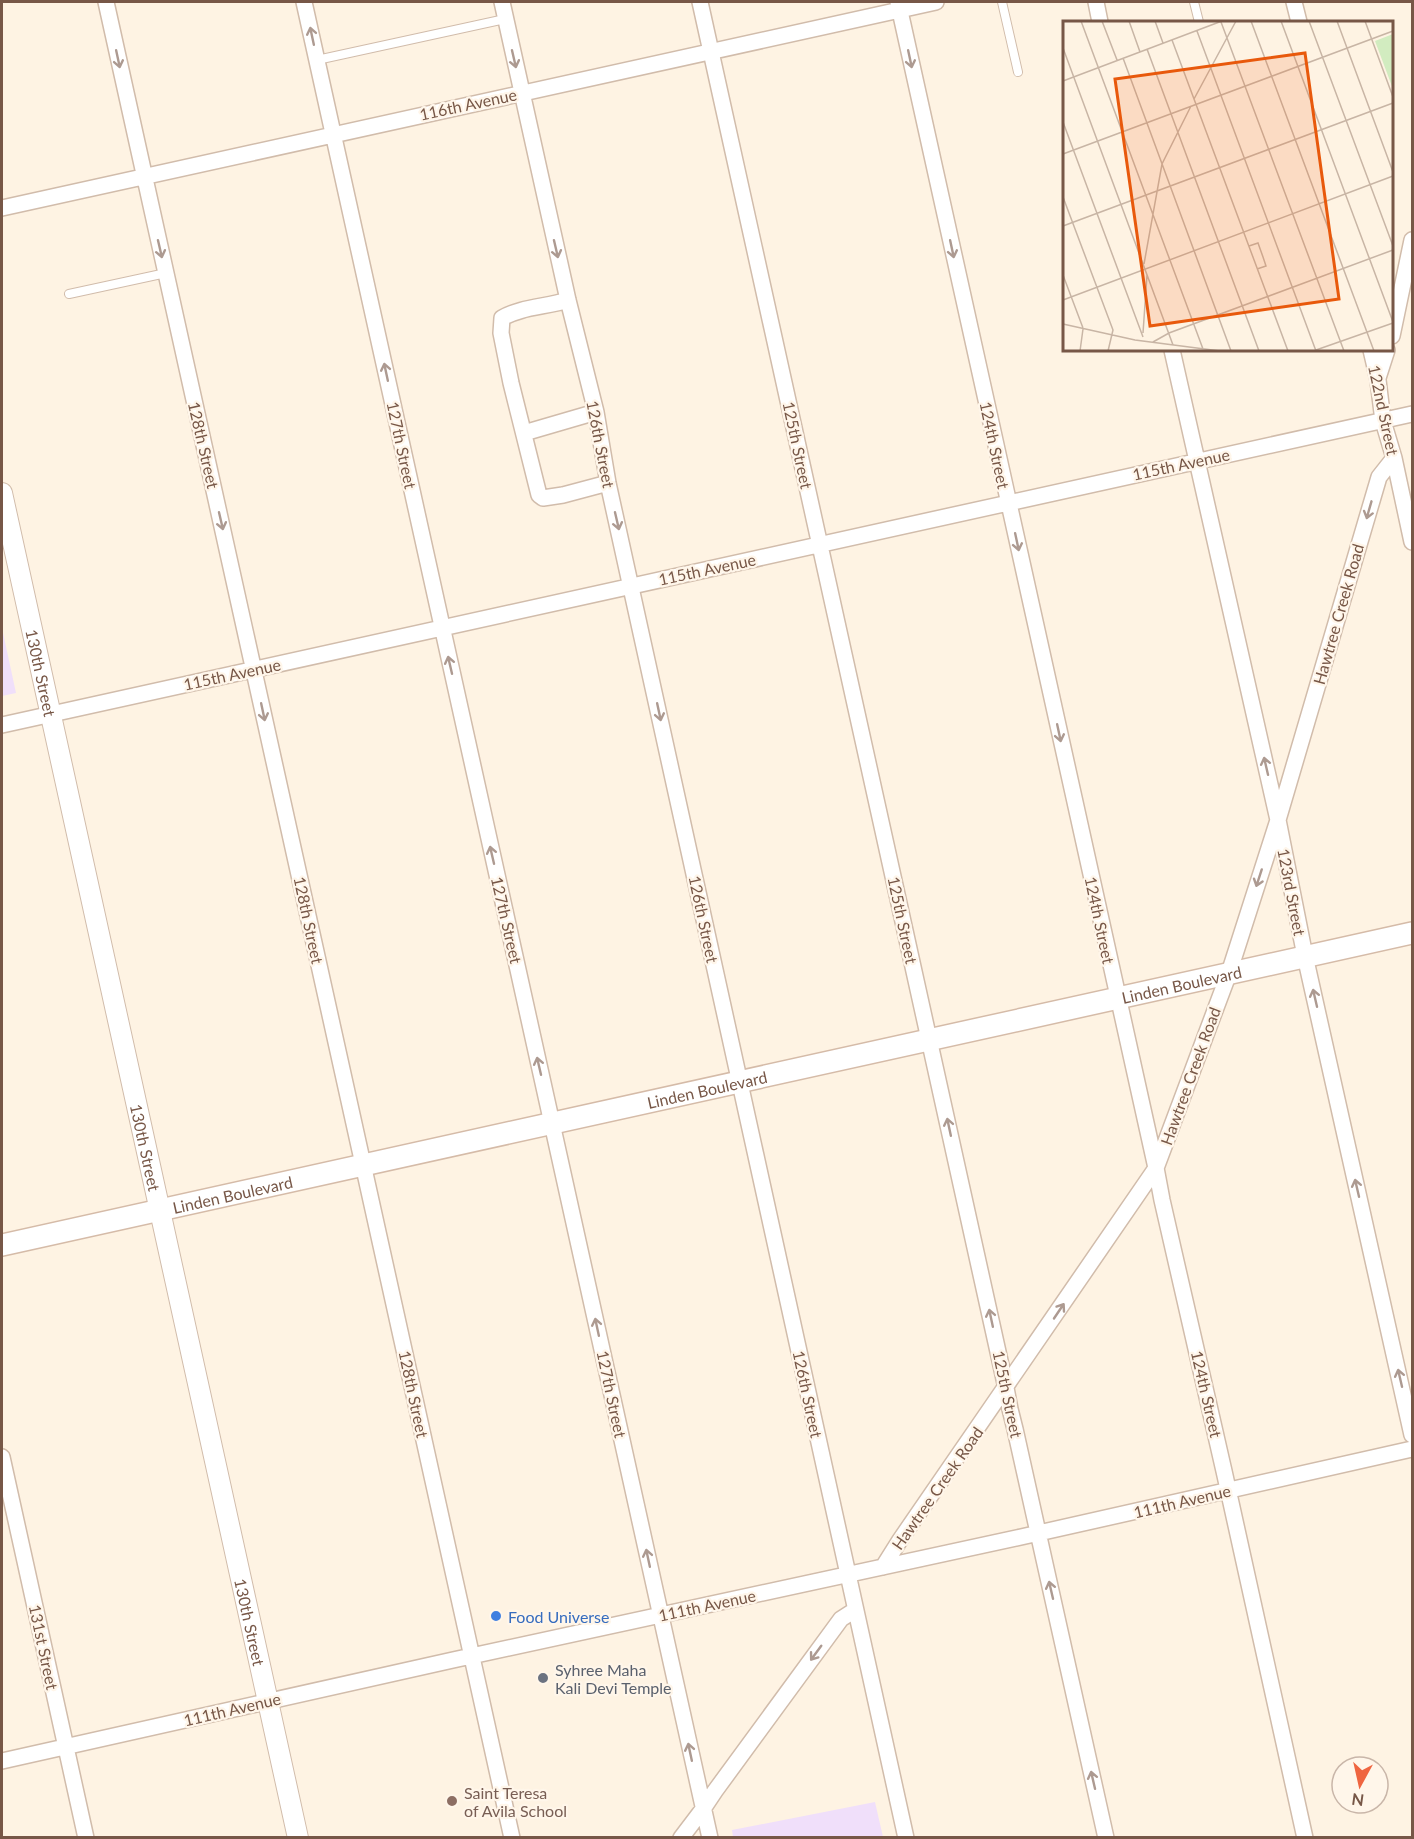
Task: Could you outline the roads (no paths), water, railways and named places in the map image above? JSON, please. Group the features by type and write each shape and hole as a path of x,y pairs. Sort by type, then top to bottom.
{"main road":[{"name":"Linden Boulevard","path":"2,1245 1413,933"}],"street":[{"name":"128th Street","path":"106,2 512,1838"},
{"name":"127th Street","path":"304,2 710,1838"},
{"name":"126th Street","path":"502,2 568,300 596,412 608,483 906,1838"},
{"name":"125th Street","path":"700,2 1106,1838"},
{"name":"116th Avenue","path":"2,207 711,52 899,5 936,2"},
{"path":"1096,2 1100,21"},
{"path":"1294,2 1299,21"},
{"name":"124th Street","path":"899,5 1305,1838"},
{"path":"1393,331 1413,240"},
{"path":"568,300 510,313 502,318 501,333 539,495 543,498 563,495 608,483"},
{"name":"123rd Street","path":"1172,351 1413,1435"},
{"name":"122nd Street","path":"1371,351 1378,380 1383,421 1413,542"},
{"path":"1378,380 1387,351"},
{"path":"524,433 596,412"},
{"name":"115th Avenue","path":"2,725 1413,414"},
{"name":"Hawtree Creek Road","path":"883,1567 1156,1168 1229,973 1278,820 1379,477 1394,458"},
{"name":"130th Street","path":"2,494 298,1838"},
{"name":"111th Avenue","path":"2,1761 1413,1449"},
{"name":"131st Street","path":"2,1457 86,1838"},
{"path":"681,1838 841,1619 855,1610"}],"lane":[{"path":"1002,2 1018,72"},
{"path":"1194,2 1198,21"},
{"path":"317,60 505,19"},
{"path":"69,294 166,273"}],"place":[{"name":"Food Universe","path":"496,1616"},
{"name":"Syhree Maha Kali Devi Temple","path":"543,1678"},
{"name":"Saint Teresa of Avila School","path":"452,1801"}]}
